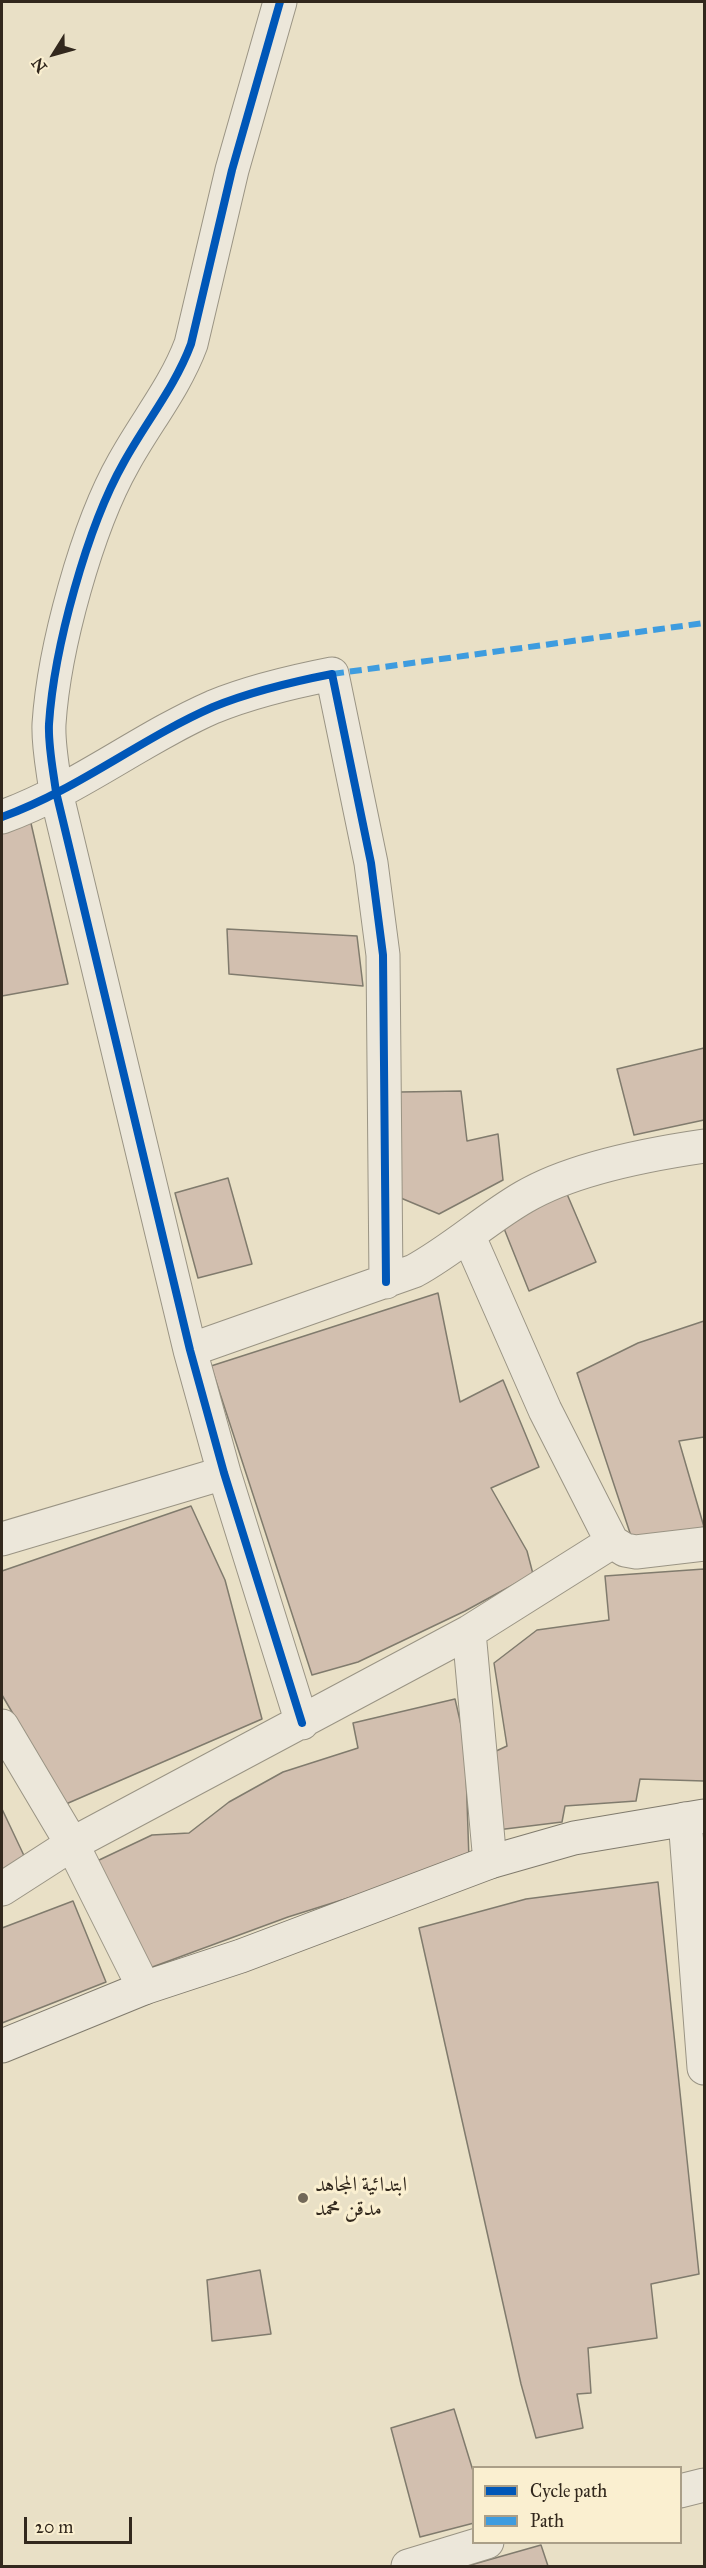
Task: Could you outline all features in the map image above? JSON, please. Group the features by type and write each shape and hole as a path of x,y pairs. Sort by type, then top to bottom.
{"street":[{"path":"280,2 232,170 191,344 183,367 123,462 97,516 68,619 49,725 56,792 190,1350 224,1473 302,1723"},
{"path":"2,817 56,792 211,708 268,688 332,674 371,863 383,955 386,1282"},
{"path":"190,1350 386,1282 444,1255 506,1208 556,1180 657,1153 705,1146"},
{"path":"469,1237 546,1410 612,1542 625,1550 636,1552 705,1544"},
{"path":"2,1539 224,1473"},
{"path":"2,1889 72,1844 469,1632 612,1542"},
{"path":"469,1632 490,1862"},
{"path":"2,1726 72,1844 144,1988"},
{"path":"2,2046 144,1988 241,1956 490,1862 574,1838 695,1818 705,2068"},
{"path":"682,2491 705,2485"},
{"path":"408,2566 480,2544"}],"building":[{"path":"30,819 68,984 2,996 2,826"},
{"path":"227,929 357,936 363,986 229,974"},
{"path":"704,1048 704,1120 634,1135 617,1069"},
{"path":"461,1091 467,1141 498,1134 503,1180 439,1214 396,1196 400,1092"},
{"path":"228,1178 252,1264 198,1278 175,1193"},
{"path":"564,1187 596,1262 529,1291 499,1216"},
{"path":"438,1293 460,1402 503,1380 539,1467 491,1488 527,1551 533,1574 465,1611 358,1662 312,1675 211,1366"},
{"path":"704,1321 704,1437 679,1441 704,1527 634,1545 577,1373 638,1343"},
{"path":"191,1506 225,1580 262,1719 66,1804 2,1695 2,1571"},
{"path":"704,1569 704,1781 640,1779 636,1801 565,1806 562,1822 497,1830 494,1752 507,1746 494,1663 537,1630 609,1620 605,1576"},
{"path":"455,1699 465,1742 469,1860 288,1917 147,1969 97,1861 152,1835 189,1833 229,1802 283,1772 358,1748 353,1723"},
{"path":"2,1809 27,1862 2,1876"},
{"path":"658,1882 699,2274 651,2284 657,2338 588,2348 591,2393 577,2394 583,2428 536,2438 521,2384 419,1928 526,1899"},
{"path":"73,1901 106,1982 2,2023 2,1928"},
{"path":"260,2270 271,2334 212,2341 207,2280"},
{"path":"454,2409 472,2468 472,2524 420,2537 391,2428"},
{"path":"541,2545 548,2566 467,2566"}],"marked path":[{"path":"332,674 704,623"}],"cycle path":[{"path":"280,2 232,170 191,344 177,375 110,489 85,553 65,625 52,694 49,732 56,792 190,1350 224,1473 302,1723"},
{"path":"2,817 56,793 213,707 242,696 332,674 371,863 383,955 386,1282"}],"place":[{"name":"ابتدائية المجاهد مدقن محمد","path":"303,2198"}]}
